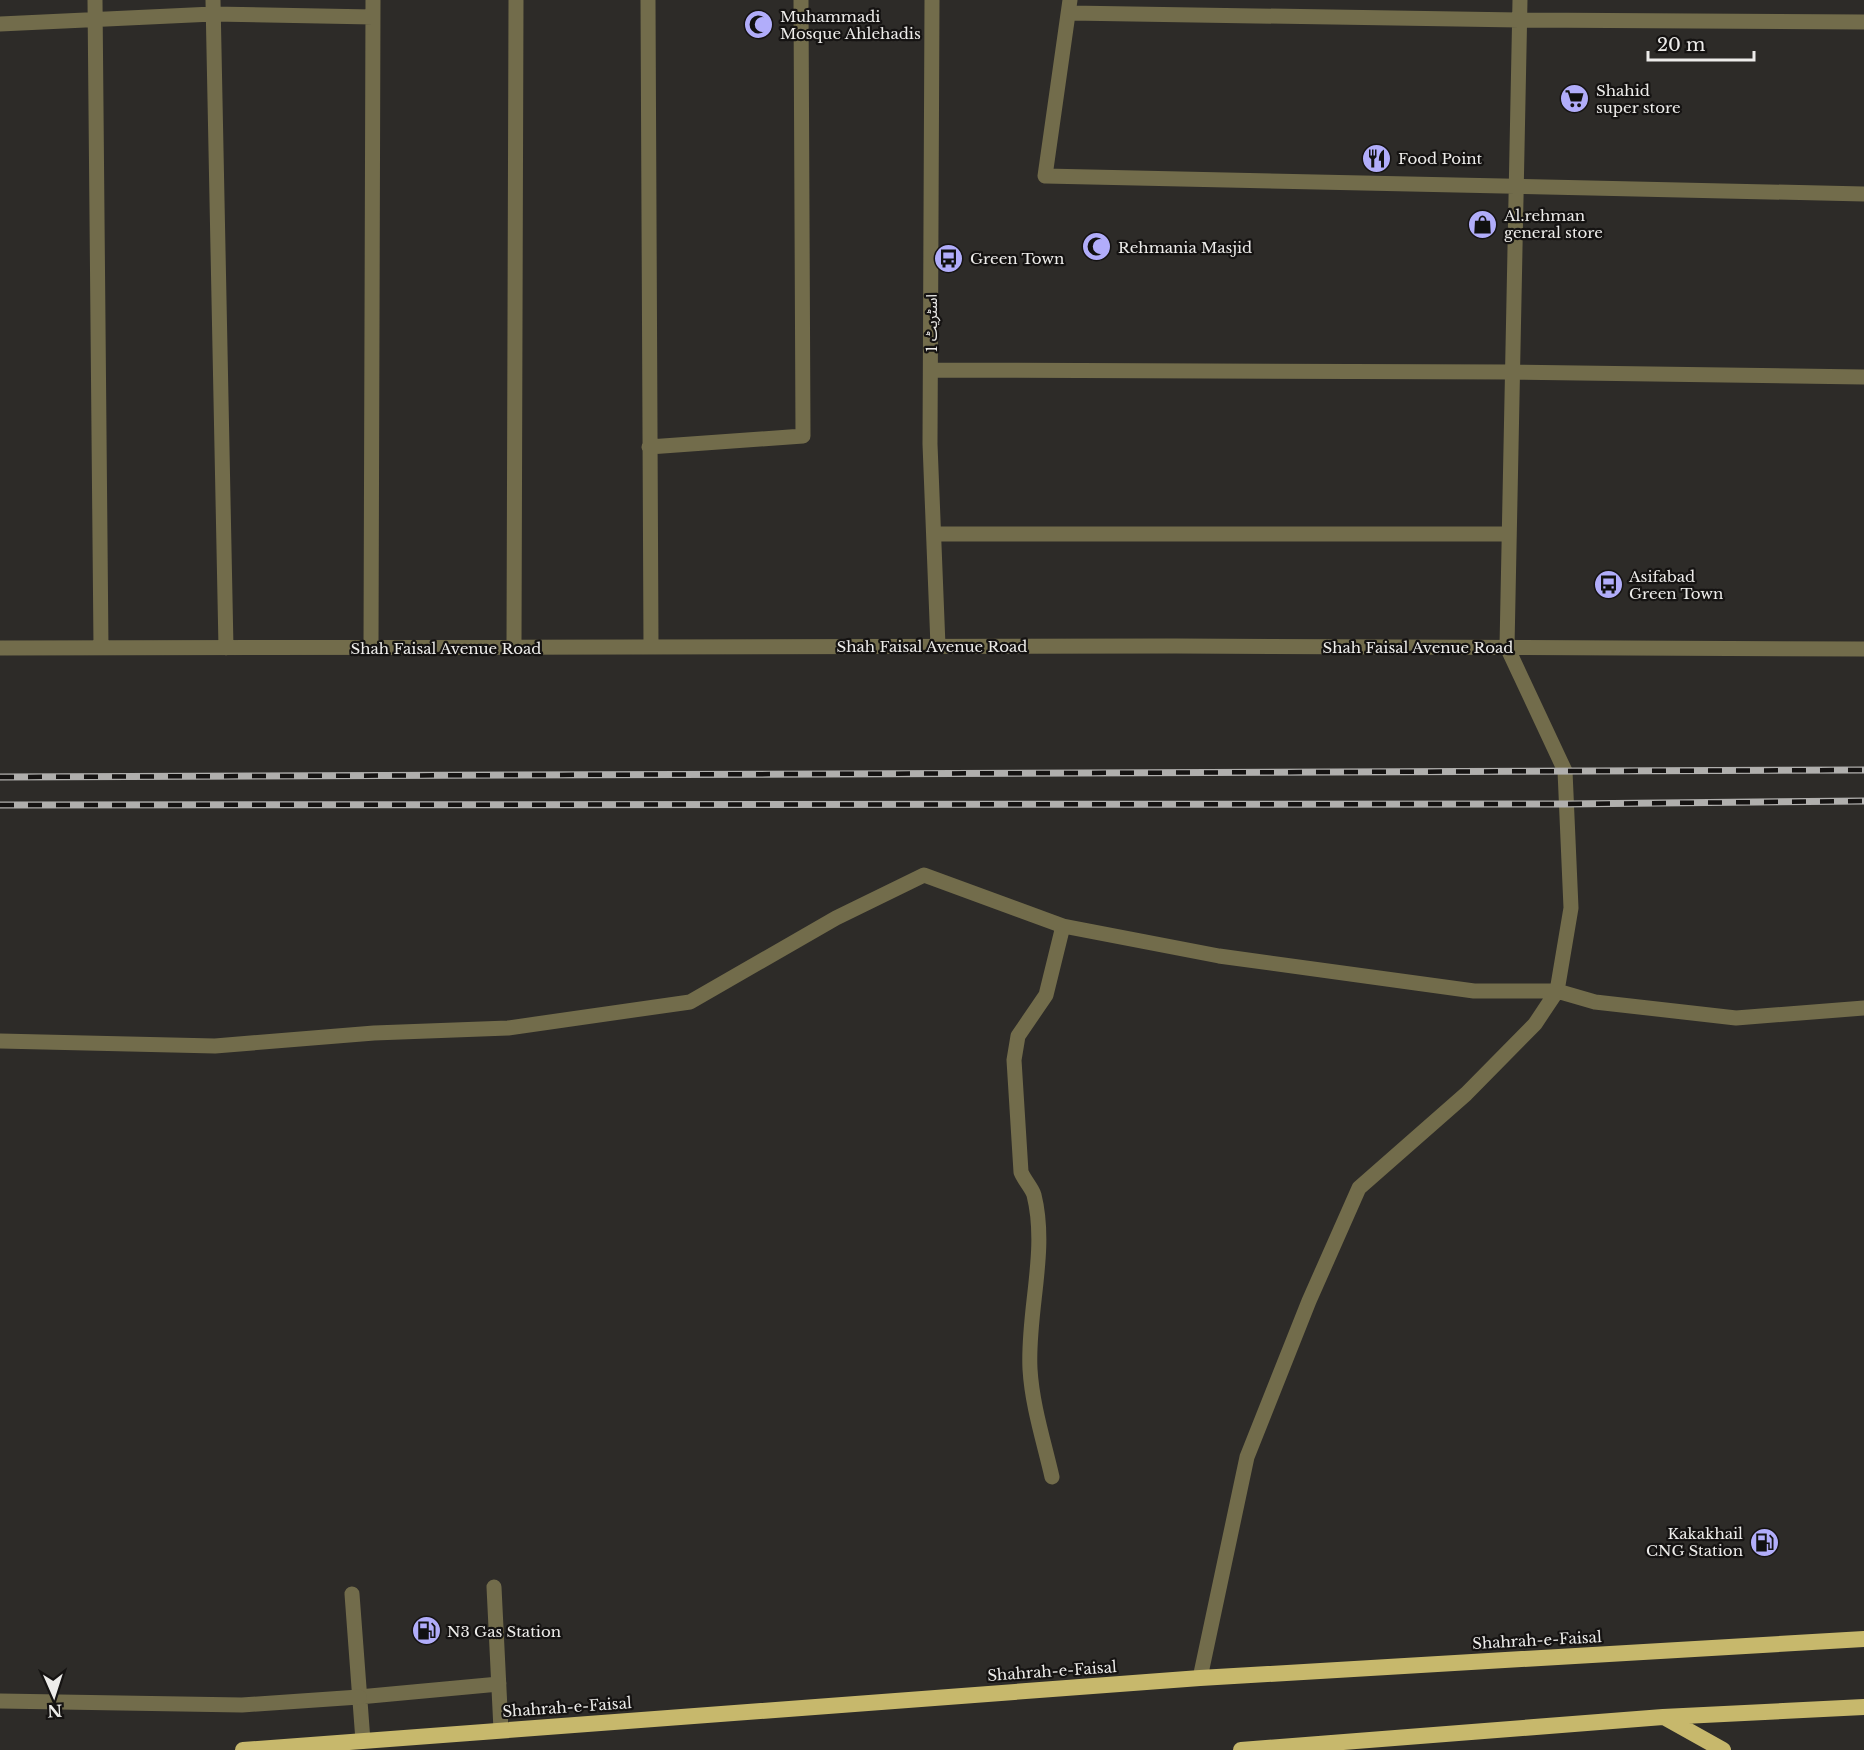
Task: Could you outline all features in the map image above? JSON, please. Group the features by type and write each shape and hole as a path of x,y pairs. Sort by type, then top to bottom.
{"highway":[{"name":"Shahrah-e-Faisal","path":"243,1750 1200,1678 1864,1639"},
{"path":"1241,1750 1663,1717 1864,1707"},
{"path":"1663,1717 1723,1750"}],"street":[{"path":"95,0 101,648"},
{"path":"371,648 373,0"},
{"path":"514,647 516,0"},
{"path":"648,0 651,647"},
{"path":"649,447 802,436 801,0"},
{"name":"اسٹریٹ 1","path":"932,0 931,370 938,646"},
{"path":"1200,1678 1246,1457 1308,1301 1359,1188 1466,1094 1535,1024 1557,991 1571,908 1565,771 1507,647 1520,0"},
{"path":"213,7 226,648"},
{"path":"0,24 95,19 213,7 373,17"},
{"path":"1864,22 1519,20 1070,7 1046,176 1864,194"},
{"path":"931,370 1513,372 1864,377"},
{"path":"934,534 1509,534"},
{"name":"Shah Faisal Avenue Road","path":"0,648 938,646 1864,649"},
{"path":"0,1041 215,1046 374,1033 508,1028 690,1002 836,918 924,875 1063,926 1219,956 1462,990 1557,991 1595,1002 1736,1018 1864,1008"},
{"path":"1052,1477 1030,1368 1032,1304 1039,1234 1033,1192 1026,1184 1021,1172 1014,1060 1018,1035 1046,995 1063,926"},
{"path":"494,1587 501,1730"},
{"path":"352,1594 363,1741"},
{"path":"0,1701 242,1705 499,1684"}],"railway":[{"path":"0,777 1864,770"},
{"path":"0,805 1565,804 1864,801"}],"place":[{"name":"Muhammadi Mosque Ahlehadis","path":"759,25"},
{"name":"Shahid super store","path":"1575,99"},
{"name":"Food Point","path":"1377,158"},
{"name":"Al.rehman general store","path":"1483,224"},
{"name":"Rehmania Masjid","path":"1097,247"},
{"name":"Green Town","path":"949,258"},
{"name":"Asifabad Green Town","path":"1608,585"},
{"name":"Kakakhail CNG Station","path":"1764,1542"},
{"name":"N3 Gas Station","path":"426,1631"}]}
